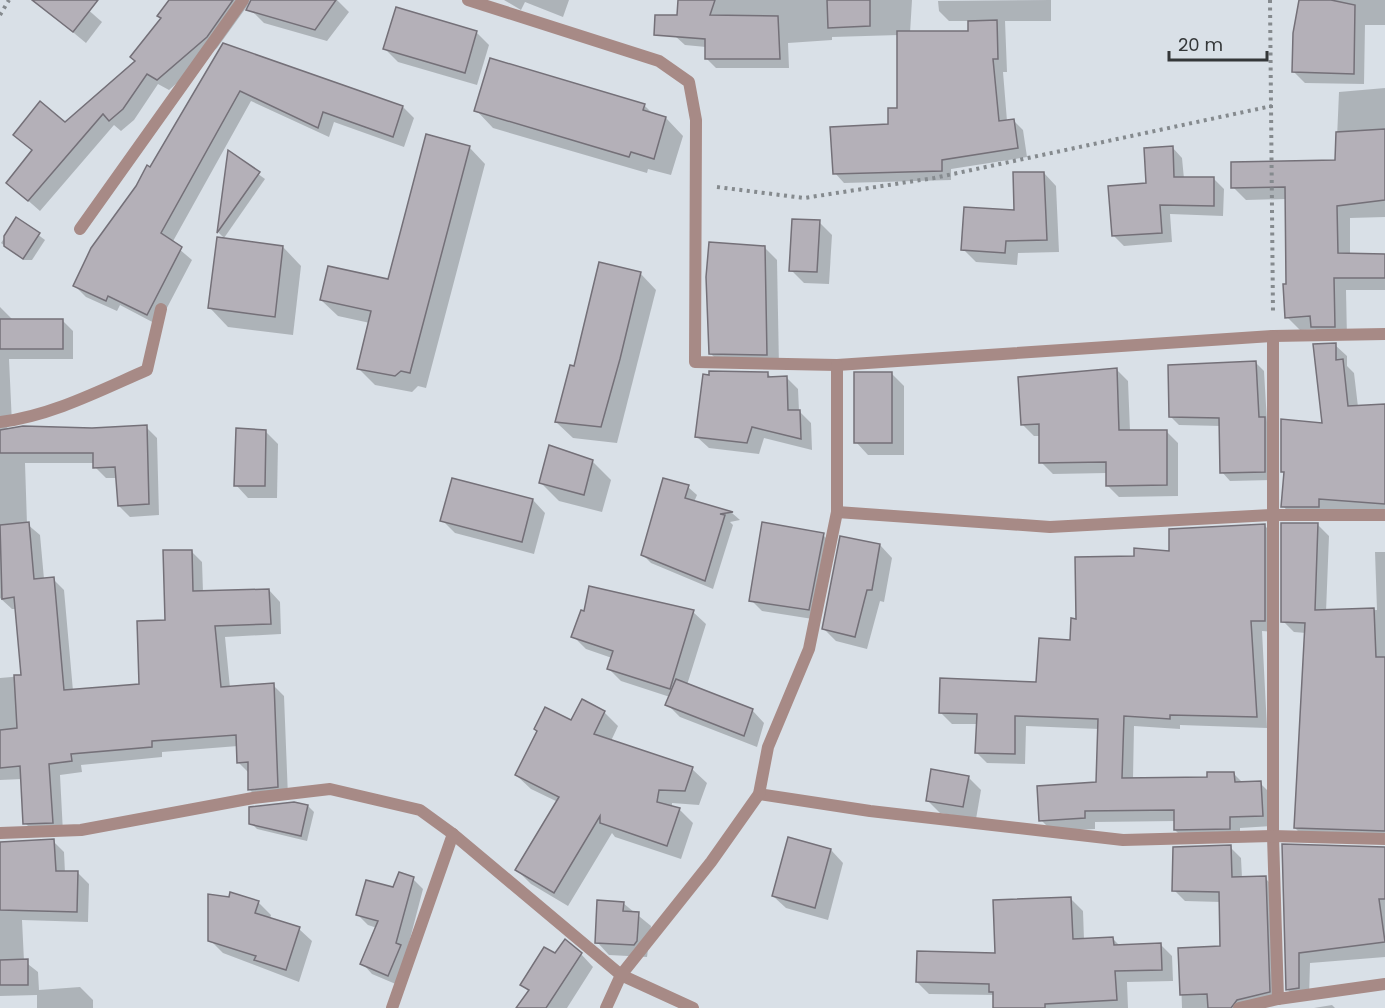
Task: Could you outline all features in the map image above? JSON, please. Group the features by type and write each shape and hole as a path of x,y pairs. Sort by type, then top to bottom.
{"street":[{"path":"80,229 243,0"},
{"path":"468,0 658,61 689,82 696,120 695,362 837,365 1273,336 1385,333"},
{"path":"0,422 32,416 91,395 147,370 161,309"},
{"path":"1273,336 1271,515 1273,836 1278,999"},
{"path":"606,1008 621,975 711,862 759,794 768,747 809,650 837,512 837,365"},
{"path":"837,512 1050,527 1271,515 1385,515"},
{"path":"0,833 81,830 253,798 330,789 420,810 453,834 621,975 693,1008"},
{"path":"759,794 870,811 1123,840 1273,836 1385,839"},
{"path":"392,1008 453,834"},
{"path":"1239,1008 1278,999 1385,984"}],"path":[{"path":"0,15 9,0"},
{"path":"1270,0 1273,336"},
{"path":"696,184 804,198 934,178 1272,106"}],"building":[{"path":"32,0 98,0 73,32"},
{"path":"169,0 233,0 207,37 157,80 147,74 123,109 109,121 103,114 28,201 6,183 32,150 13,135 40,101 65,122 135,61 130,57 161,18 157,16"},
{"path":"251,0 336,0 315,30 246,10"},
{"path":"678,0 715,0 710,15 778,16 780,59 705,59 705,39 654,35 655,15 677,15"},
{"path":"827,0 870,0 870,26 828,28"},
{"path":"1299,0 1331,0 1355,5 1354,74 1292,72 1293,33"},
{"path":"396,7 477,31 465,73 383,49"},
{"path":"997,20 998,59 993,59 999,121 1014,119 1018,148 942,160 942,171 833,174 830,127 888,124 888,108 897,108 897,31 968,31 968,21"},
{"path":"223,43 403,106 393,137 323,112 318,128 240,91 161,233 182,247 147,315 108,296 106,301 73,286 91,248 136,186 147,165 150,167"},
{"path":"490,58 645,104 643,110 666,117 654,159 631,152 629,157 474,111"},
{"path":"1385,129 1385,200 1337,206 1338,253 1385,254 1385,278 1334,278 1335,327 1311,327 1310,316 1285,318 1283,284 1286,284 1285,187 1231,188 1231,162 1335,160 1336,132"},
{"path":"426,134 470,146 410,373 401,371 395,376 357,369 371,311 320,300 328,266 388,279"},
{"path":"1173,146 1174,177 1214,177 1214,206 1160,205 1162,233 1112,236 1108,186 1146,183 1144,148"},
{"path":"228,150 260,172 217,233"},
{"path":"1013,172 1044,172 1047,240 1006,241 1005,253 961,250 964,207 1014,210"},
{"path":"16,217 40,233 23,259 4,246 4,236"},
{"path":"792,219 820,220 817,272 789,271"},
{"path":"217,237 283,246 275,317 208,308"},
{"path":"709,242 765,246 767,355 709,354 706,277"},
{"path":"599,262 641,272 620,359 601,427 555,422 570,365 574,366"},
{"path":"0,319 63,319 63,349 0,349"},
{"path":"1336,343 1336,360 1343,359 1348,406 1385,404 1385,504 1319,499 1319,507 1281,507 1284,472 1281,472 1281,419 1322,423 1313,344"},
{"path":"1256,361 1259,417 1265,417 1265,472 1220,473 1219,418 1169,417 1168,365"},
{"path":"1117,368 1119,430 1167,430 1167,485 1106,486 1106,462 1039,463 1039,424 1021,425 1018,377"},
{"path":"709,371 768,372 768,377 787,376 788,410 800,410 801,439 752,427 747,443 695,437 703,374 709,375"},
{"path":"854,372 892,372 892,443 854,443"},
{"path":"147,425 149,504 118,506 115,467 93,468 93,453 0,453 0,430 23,426 92,428"},
{"path":"236,428 266,430 265,486 234,486"},
{"path":"549,445 593,460 584,495 539,483"},
{"path":"452,478 533,499 522,542 440,521"},
{"path":"663,478 689,485 685,498 733,512 720,514 725,515 705,581 641,555"},
{"path":"29,522 34,579 54,577 64,690 139,684 137,621 165,620 163,550 192,550 193,591 269,589 271,624 215,626 221,687 274,683 278,787 248,790 248,762 237,763 236,735 152,741 152,747 71,754 72,761 49,764 53,823 23,824 20,766 0,768 0,730 17,728 14,675 21,675 14,597 2,599 0,525"},
{"path":"762,522 824,533 809,610 749,601"},
{"path":"1281,523 1318,523 1315,610 1374,608 1376,657 1385,657 1385,831 1294,828 1305,623 1281,622"},
{"path":"1265,524 1265,621 1251,621 1257,717 1170,715 1170,719 1124,716 1122,778 1207,777 1207,772 1234,772 1235,782 1261,781 1263,816 1230,817 1230,829 1174,830 1174,810 1085,811 1085,818 1039,821 1037,786 1096,782 1098,719 1015,716 1015,754 975,753 977,714 939,713 940,678 1036,682 1039,638 1070,640 1071,618 1076,619 1075,557 1134,556 1134,548 1169,551 1169,529"},
{"path":"840,536 880,544 872,590 867,590 855,637 822,629"},
{"path":"589,586 694,610 670,689 607,669 613,651 571,637 581,610 584,611"},
{"path":"676,679 753,709 744,736 665,705"},
{"path":"582,699 605,711 594,734 693,767 685,791 659,790 657,802 680,808 667,846 600,823 600,816 554,893 515,870 559,797 515,775 537,731 534,729 545,707 571,720"},
{"path":"931,769 969,776 963,807 926,801"},
{"path":"294,802 308,805 301,836 249,824 249,807"},
{"path":"788,837 831,849 815,908 772,896"},
{"path":"54,839 56,871 78,871 77,912 0,910 0,842"},
{"path":"1282,844 1385,847 1385,899 1379,899 1385,942 1299,953 1299,988 1286,990"},
{"path":"1231,845 1232,877 1266,876 1270,992 1237,1000 1231,1008 1208,1008 1207,994 1180,995 1178,948 1220,946 1219,892 1172,891 1173,847"},
{"path":"399,872 414,877 396,943 401,945 388,976 360,964 378,921 356,915 366,880 393,887"},
{"path":"230,892 259,901 255,913 300,927 286,970 254,960 256,956 208,941 208,894 229,897"},
{"path":"1071,897 1073,939 1113,937 1114,945 1161,943 1162,970 1115,971 1117,1000 1045,1004 1045,1008 993,1008 993,992 989,992 989,984 916,982 917,951 995,953 993,900"},
{"path":"597,900 624,902 623,911 639,912 637,941 634,945 595,943"},
{"path":"565,939 582,953 546,1008 516,1008 529,990 520,985 544,947 555,953"},
{"path":"28,959 28,985 0,985 0,960"}]}
